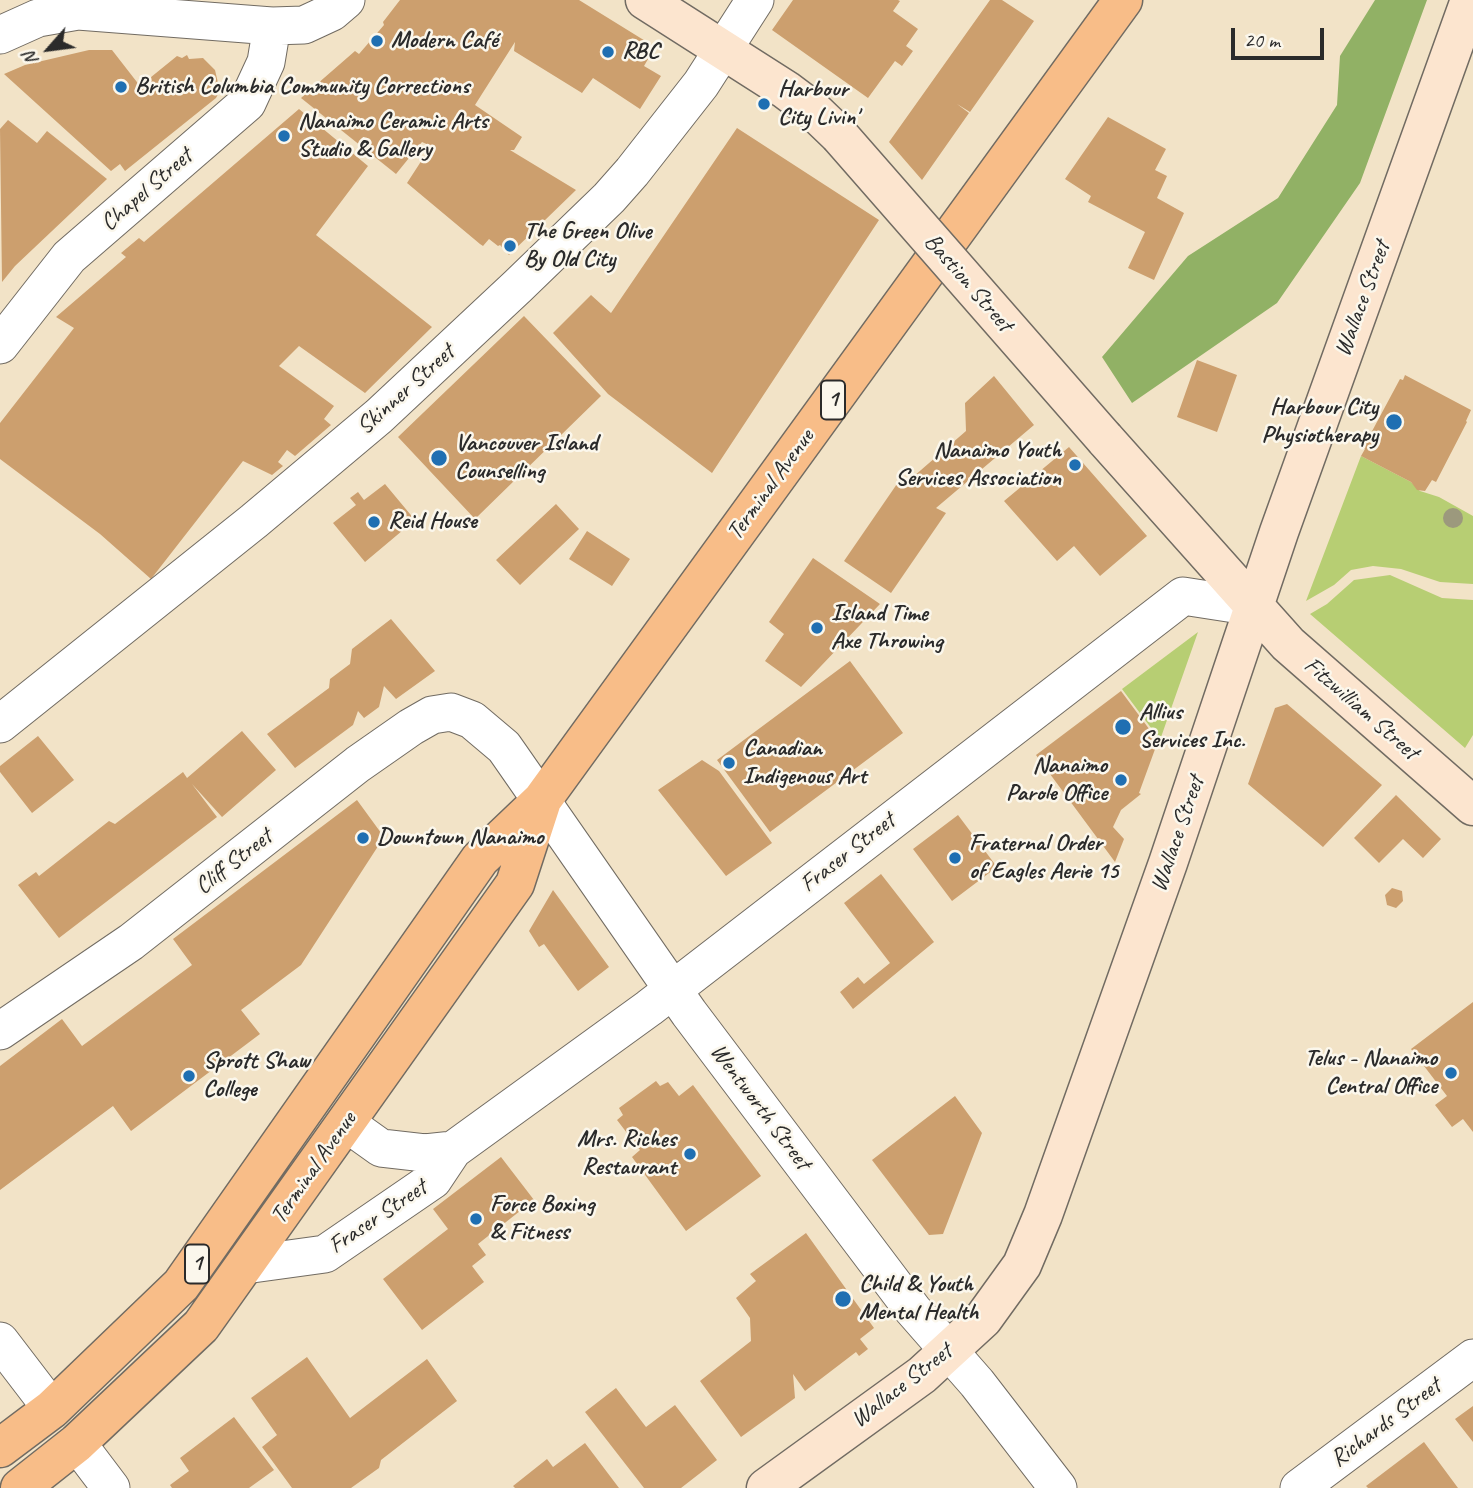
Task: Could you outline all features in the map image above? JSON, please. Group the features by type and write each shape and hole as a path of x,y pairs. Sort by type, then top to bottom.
{"highway":[{"name":"Terminal Avenue","path":"0,1448 52,1409 181,1285 480,859 542,800 1123,0"},
{"name":"Terminal Avenue","path":"20,1488 77,1443 201,1326 515,884 542,800"}],"street":[{"name":"Bastion Street","path":"645,0 786,90 814,111 839,135 1254,607"},
{"name":"Skinner Street","path":"0,724 254,521 369,424 530,274 609,198 632,172 701,84 755,0"},
{"name":"Wallace Street","path":"766,1488 900,1391 983,1319 1022,1265 1034,1240 1168,863 1279,532 1471,0"},
{"path":"0,36 38,18 78,11 272,26 304,25 336,8"},
{"name":"Chapel Street","path":"0,345 69,257 247,103 266,62 272,26"},
{"name":"Fraser Street","path":"245,1265 326,1255 433,1180 453,1150 649,1008 1182,596 1254,607"},
{"name":"Fitzwilliam Street","path":"1254,607 1288,644 1473,806"},
{"name":"Cliff Street","path":"0,1031 131,942 358,764 411,727 432,715 451,712 472,720"},
{"name":"Wentworth Street","path":"472,720 504,747 671,989 913,1310 977,1382 1058,1488"},
{"name":"Fraser Street","path":"346,1123 381,1148 425,1153 453,1150"},
{"path":"0,1341 52,1409"},
{"name":"Richards Street","path":"1299,1488 1473,1359"},
{"path":"77,1443 111,1488"}],"green space":[{"path":"1375,0 1427,0 1360,183 1277,303 1132,403 1102,357 1188,256 1278,198 1337,105 1340,56"},
{"path":"1361,456 1411,482 1420,491 1439,497 1473,516 1473,584 1440,582 1401,569 1373,566 1351,570 1334,585 1306,601"},
{"path":"1390,575 1442,598 1473,600 1473,735 1465,748 1310,614 1327,604 1354,580"},
{"path":"1198,632 1160,740 1122,689"}],"building":[{"path":"400,0 579,0 655,47 644,66 661,76 640,109 593,78 582,93 514,51 515,42 475,105 522,137 514,150 510,150 576,190 509,255 500,245 489,239 483,246 480,244 407,183 431,146 422,142 396,174 301,98 355,51 359,54 384,25 383,22"},
{"path":"793,0 898,0 900,1 893,11 918,29 906,46 913,51 902,66 895,61 868,98 772,30"},
{"path":"990,0 1002,0 1034,21 970,112 957,104 969,113 922,180 889,142"},
{"path":"89,50 112,50 140,86 177,56 203,58 215,70 218,83 216,88 219,92 216,98 125,171 120,164 111,171 4,74 25,65"},
{"path":"299,109 368,166 316,235 432,327 365,393 299,346 279,366 334,406 324,419 331,425 295,456 287,450 278,462 283,466 272,475 243,461 151,579 100,534 0,459 0,423 74,328 56,317 126,257 121,253 139,238 144,242"},
{"path":"1108,117 1166,149 1155,170 1167,176 1157,198 1184,213 1154,280 1128,268 1145,232 1088,202 1091,196 1065,179"},
{"path":"8,120 37,143 47,131 107,179 15,266 2,282 0,129"},
{"path":"737,128 879,220 712,473 608,394 553,333 591,295 611,313"},
{"path":"524,316 601,396 475,519 398,437"},
{"path":"1197,360 1237,375 1217,432 1177,417"},
{"path":"1405,375 1471,410 1436,482 1432,480 1425,491 1417,490 1411,482 1361,456 1400,379 1403,380"},
{"path":"994,376 1034,425 936,508 946,513 891,593 844,561 899,481 906,483 966,431 965,403"},
{"path":"1069,447 1147,536 1100,576 1074,546 1057,561 1004,501"},
{"name":"Reid House","path":"385,484 415,520 365,562 333,523 356,505 350,498 358,492 364,500"},
{"path":"556,504 579,529 520,585 496,560"},
{"path":"587,531 630,559 612,586 569,559"},
{"name":"Island Time Axe Throwing","path":"813,558 880,604 801,687 765,661 784,634 769,622"},
{"path":"391,619 435,671 396,699 384,686 379,707 364,718 358,711 353,725 295,768 267,734 329,688 330,679 350,664 352,649"},
{"path":"850,661 903,733 770,832 717,760"},
{"path":"1121,691 1158,741 1139,793 1141,794 1121,810 1113,827 1124,839 1115,862 1050,774 1053,772 1049,767 1046,769 1036,755"},
{"path":"1287,704 1382,785 1323,847 1248,784 1275,708"},
{"path":"242,731 276,770 222,817 192,784 217,817 59,938 18,885 36,872 39,876 109,821 115,824 183,772 187,778"},
{"path":"38,736 74,780 32,813 0,772 0,766"},
{"path":"702,760 719,771 772,843 726,876 658,790"},
{"path":"1396,795 1441,839 1423,858 1403,839 1379,863 1354,838"},
{"path":"357,800 384,837 301,965 241,1010 260,1034 131,1131 113,1106 0,1190 0,1066 62,1019 82,1046 192,965 173,939"},
{"name":"Fraternal Order of Eagles Aerie 15","path":"958,815 997,867 952,901 913,849"},
{"path":"881,874 934,942 853,1009 840,992 858,977 864,984 890,963 844,903"},
{"path":"1392,888 1402,891 1403,901 1396,908 1387,905 1385,895"},
{"path":"553,890 609,967 578,991 544,944 539,947 529,931"},
{"name":"Telus - Nanaimo Central Office","path":"1473,1002 1473,1132 1463,1119 1452,1127 1435,1105 1447,1096 1411,1049"},
{"name":"Mrs. Riches Restaurant","path":"656,1081 660,1086 668,1082 679,1096 693,1085 761,1176 686,1231 632,1157 640,1150 617,1120 623,1115 619,1108"},
{"path":"955,1096 982,1133 943,1234 929,1235 872,1160"},
{"path":"501,1157 534,1200 478,1244 486,1255 472,1266 484,1282 422,1330 383,1279 448,1229 433,1209"},
{"path":"806,1233 874,1328 860,1339 868,1349 859,1356 856,1352 805,1391 793,1374 795,1398 741,1437 700,1381 751,1341 750,1318 736,1298 756,1281 750,1274"},
{"path":"307,1357 350,1418 427,1359 457,1401 381,1460 379,1468 351,1488 292,1488 262,1447 277,1435 251,1398"},
{"path":"616,1388 646,1427 675,1405 717,1460 681,1488 644,1488 585,1412"},
{"path":"1473,1406 1473,1442 1455,1419"},
{"path":"234,1417 274,1470 249,1488 172,1488 170,1485 189,1471 180,1458"},
{"path":"1424,1442 1458,1488 1366,1486"},
{"path":"585,1443 619,1488 513,1486 547,1459 553,1467"}],"place":[{"name":"Modern Café","path":"377,41"},
{"name":"RBC","path":"608,52"},
{"name":"British Columbia Community Corrections","path":"121,87"},
{"name":"Harbour City Livin'","path":"764,104"},
{"name":"Nanaimo Ceramic Arts Studio & Gallery","path":"284,136"},
{"name":"The Green Olive By Old City","path":"510,246"},
{"name":"Harbour City Physiotherapy","path":"1394,422"},
{"name":"Vancouver Island Counselling","path":"439,458"},
{"name":"Nanaimo Youth Services Association","path":"1075,465"},
{"name":"Reid House","path":"374,522"},
{"name":"Island Time Axe Throwing","path":"817,628"},
{"name":"Allius Services Inc.","path":"1123,727"},
{"name":"Canadian Indigenous Art","path":"729,763"},
{"name":"Nanaimo Parole Office","path":"1121,780"},
{"name":"Downtown Nanaimo","path":"363,838"},
{"name":"Fraternal Order of Eagles Aerie 15","path":"955,858"},
{"name":"Telus - Nanaimo Central Office","path":"1451,1073"},
{"name":"Sprott Shaw College","path":"189,1076"},
{"name":"Mrs. Riches Restaurant","path":"690,1154"},
{"name":"Force Boxing & Fitness","path":"476,1219"},
{"name":"Child & Youth Mental Health","path":"843,1299"}]}
